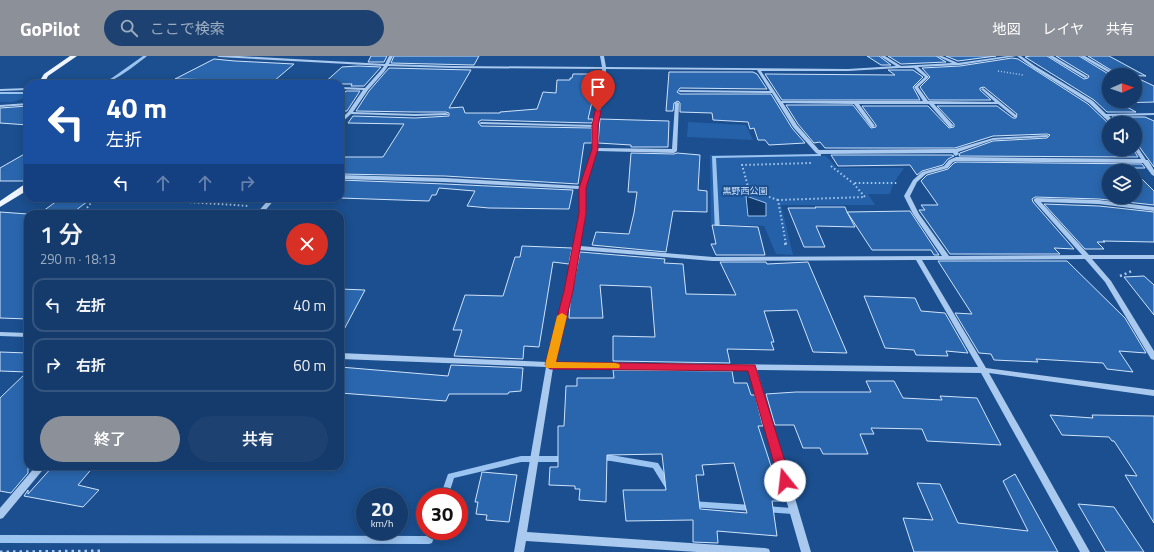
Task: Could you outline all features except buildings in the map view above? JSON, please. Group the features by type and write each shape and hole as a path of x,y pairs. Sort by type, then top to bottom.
{"main road":[{"path":"43,80 46,75 74,56"},
{"path":"0,205 24,189"}],"street":[{"path":"219,56 386,65 759,70 916,68 1015,56"},
{"path":"344,119 350,113 366,89 383,70 391,56"},
{"path":"519,552 550,365 568,291 583,213 582,188 595,149 595,126 603,86 604,68 602,56"},
{"path":"882,56 901,68"},
{"path":"939,56 957,64"},
{"path":"1019,56 1091,102 1106,115 1154,114"},
{"path":"1050,56 1086,77"},
{"path":"1082,56 1103,68"},
{"path":"916,68 927,77 916,87 951,126"},
{"path":"759,70 795,126 818,152 955,151 993,139 1047,136"},
{"path":"344,88 366,89"},
{"path":"0,90 24,89"},
{"path":"983,89 1014,116"},
{"path":"680,91 774,92"},
{"path":"780,102 999,103"},
{"path":"855,102 874,126"},
{"path":"595,149 674,151 676,103"},
{"path":"0,106 24,104"},
{"path":"350,113 415,115 446,114"},
{"path":"481,123 595,126"},
{"path":"955,151 958,159"},
{"path":"1142,156 1154,174"},
{"path":"947,258 916,214 907,196 915,181 924,173 946,167 951,161 958,159 1146,161"},
{"path":"344,176 582,188"},
{"path":"1154,209 1099,202 1036,200 1108,281 1154,357"},
{"path":"265,208 270,202"},
{"path":"576,248 713,259 1154,257"},
{"path":"918,258 983,370 1085,552"},
{"path":"0,334 24,335"},
{"path":"344,356 550,365 983,370 1154,393"},
{"path":"752,367 806,552"},
{"path":"0,515 38,470"},
{"path":"521,536 764,552"}],"path":[{"path":"998,71 1029,76"},
{"path":"812,163 742,165 749,190 778,200 864,197 853,183 828,163"},
{"path":"853,183 898,182"},
{"path":"778,200 788,258"},
{"path":"85,210 92,202"},
{"path":"182,202 265,208"},
{"path":"0,552 100,551"}],"green space":[{"path":"0,94 24,94 24,98 13,102 0,102"},
{"path":"688,122 746,125 753,140 687,137"},
{"name":"黒野西公園","path":"710,155 826,156 837,168 904,168 893,184 890,194 868,194 875,205 781,205 793,255 776,254 764,226 711,224"}],"shaded area":[{"path":"746,196 766,203 766,216 748,216"}],"waterway":[{"path":"111,80 145,56"},
{"path":"0,93 24,93"},
{"path":"717,233 714,157 819,155"},
{"path":"599,458 611,458 655,465 669,487"},
{"path":"447,488 451,476 521,459 565,459"},
{"path":"691,504 752,508"},
{"path":"765,509 792,511"},
{"path":"0,539 416,540"}],"slow traffic":[{"path":"562,316 550,365 615,366"}],"route":[{"path":"598,111 595,126 595,149 582,188 583,213 568,291 550,365 752,367 785,481"}]}
